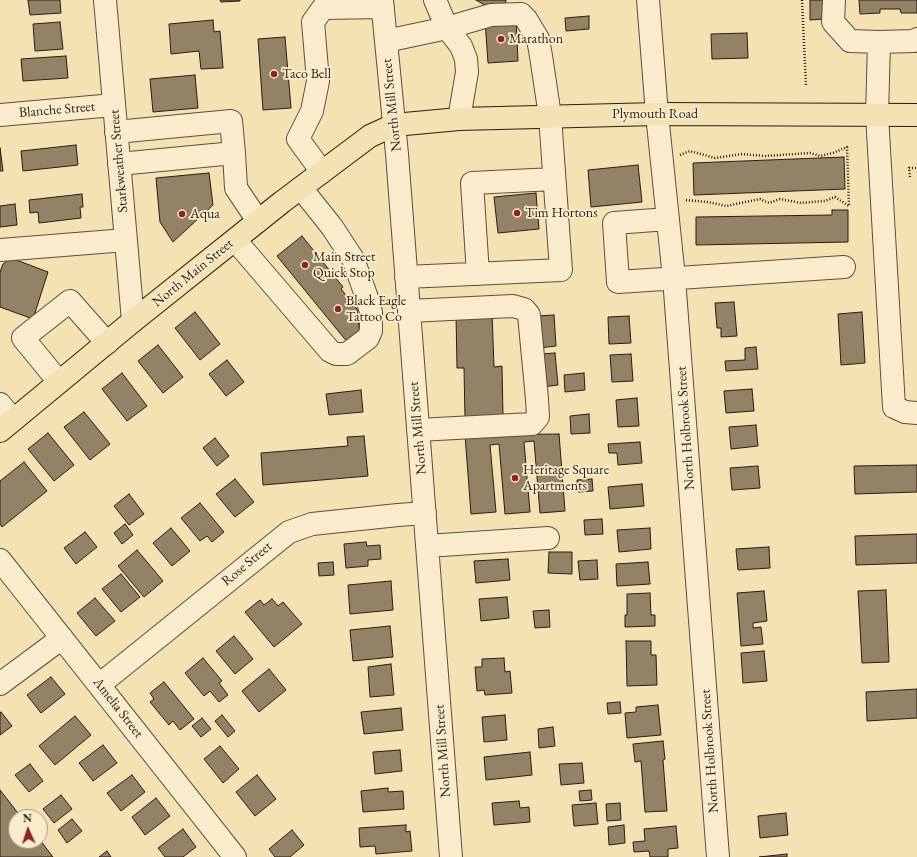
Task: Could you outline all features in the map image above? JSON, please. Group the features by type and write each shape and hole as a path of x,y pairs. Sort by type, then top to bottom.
{"main road":[{"name":"Plymouth Road","path":"394,125 458,119 550,116 657,114 917,114"},
{"name":"North Main Street","path":"4,418 59,382 258,221 322,172 370,136 394,125"}],"street":[{"name":"Starkweather Street","path":"104,0 133,321"},
{"path":"435,0 447,28 461,46 466,59 467,72 458,119"},
{"name":"North Holbrook Street","path":"648,0 657,114 674,278 718,857"},
{"path":"834,0 833,22 850,41 914,41 917,39"},
{"path":"322,172 298,139 312,111 318,81 313,22 324,8 382,3"},
{"name":"North Mill Street","path":"382,3 394,125 451,857"},
{"path":"386,41 447,28 491,15 521,14 526,19 538,39 550,116 561,270 406,277"},
{"path":"879,42 877,115 894,407 905,412 917,413"},
{"name":"Blanche Street","path":"0,115 114,105"},
{"path":"116,132 231,121 236,188 258,221"},
{"path":"119,164 234,153"},
{"path":"478,274 472,183 554,179"},
{"path":"235,240 330,351 336,354 347,354 368,338 371,331 371,312 353,259 332,228 301,188"},
{"path":"668,219 614,223 618,282 844,267"},
{"path":"0,250 126,240"},
{"path":"59,382 23,338 70,300 107,343"},
{"path":"409,311 513,306 524,309 529,315 537,399 538,417 532,424 418,430"},
{"name":"Rose Street","path":"99,685 289,532 312,524 425,513"},
{"path":"427,546 548,538"},
{"name":"Amelia Street","path":"0,560 236,857"},
{"path":"0,684 62,638"}],"path":[{"path":"802,0 806,86"},
{"path":"678,156 690,151 715,158 742,154 765,156 810,153 820,156 833,153 846,147 849,206 836,197 825,201 801,203 780,199 769,203 760,199 726,206 708,202 682,200"},
{"path":"910,177 909,168 917,168"}],"building":[{"path":"28,0 60,0 61,13 30,15"},
{"path":"220,0 240,0 240,1 221,2"},
{"path":"476,0 506,0 505,6 488,7"},
{"path":"810,0 825,0 825,19 810,20"},
{"path":"859,0 917,0 917,13 901,13 900,9 880,9 880,13 860,14"},
{"path":"589,16 589,29 566,31 565,18"},
{"path":"516,18 518,61 488,63 485,20"},
{"path":"213,20 214,32 220,31 223,68 201,69 199,51 171,54 169,24"},
{"path":"60,22 63,49 35,51 33,24"},
{"path":"747,33 748,58 712,59 711,34"},
{"name":"Taco Bell","path":"285,37 291,108 263,110 258,39"},
{"path":"66,56 68,78 23,81 21,59"},
{"path":"195,75 198,108 153,112 150,79"},
{"path":"76,145 78,165 23,171 21,151"},
{"path":"0,148 3,171 0,171"},
{"path":"844,157 845,189 694,195 693,163"},
{"path":"638,165 642,202 591,207 588,170"},
{"name":"Aqua","path":"209,173 213,205 173,242 160,222 156,178"},
{"name":"Tim Hortons","path":"536,193 539,229 498,233 494,197"},
{"path":"82,194 83,207 80,207 81,218 39,223 38,212 30,213 29,200"},
{"path":"15,204 17,225 0,227 0,206"},
{"path":"832,210 848,210 848,242 696,245 696,217 832,215"},
{"path":"302,236 343,287 341,289 357,309 360,334 348,343 277,256"},
{"path":"11,258 48,272 33,319 0,307 0,272 3,264"},
{"path":"734,302 737,336 721,337 721,328 717,328 715,303"},
{"path":"195,312 220,344 200,360 175,328"},
{"path":"492,312 494,367 502,366 503,417 465,418 464,368 457,368 456,314"},
{"path":"862,312 865,363 841,365 838,314"},
{"path":"554,315 556,346 539,348 536,316"},
{"path":"629,316 631,343 609,344 608,317"},
{"path":"158,345 183,377 163,393 138,361"},
{"path":"756,347 758,369 726,371 725,361 745,360 745,348"},
{"path":"555,353 558,385 542,387 540,354"},
{"path":"631,354 633,381 612,382 610,355"},
{"path":"227,360 244,382 226,396 209,374"},
{"path":"122,373 147,406 127,421 102,389"},
{"path":"584,373 585,390 565,392 564,375"},
{"path":"752,389 754,411 726,413 724,391"},
{"path":"361,390 363,412 329,415 326,394"},
{"path":"637,398 639,426 618,427 616,400"},
{"path":"84,412 110,444 90,460 64,427"},
{"path":"589,414 590,433 571,434 570,416"},
{"path":"756,425 758,446 731,449 729,427"},
{"path":"48,433 74,465 54,481 28,449"},
{"name":"Heritage Square Apartments","path":"559,434 565,511 540,513 534,441 524,442 530,512 505,514 499,444 490,445 496,512 471,514 465,435"},
{"path":"364,436 368,476 263,485 261,453 348,446 347,437"},
{"path":"215,438 229,456 217,466 203,448"},
{"path":"640,442 642,463 618,465 617,453 609,453 608,444"},
{"path":"24,462 47,491 2,527 0,524 0,481"},
{"path":"917,465 917,492 855,494 854,466"},
{"path":"758,466 760,488 732,490 730,468"},
{"path":"235,479 254,502 235,517 216,494"},
{"path":"592,479 593,491 578,492 577,480"},
{"path":"642,484 644,506 610,509 608,487"},
{"path":"129,494 144,514 129,525 114,506"},
{"path":"200,503 224,532 212,542 207,536 200,541 181,518"},
{"path":"602,519 603,534 585,535 584,520"},
{"path":"125,524 133,535 122,544 114,533"},
{"path":"171,528 190,551 172,566 153,543"},
{"path":"650,528 651,549 619,552 617,530"},
{"path":"85,532 97,547 76,564 64,548"},
{"path":"917,534 917,563 856,565 855,536"},
{"path":"366,542 367,546 380,545 381,559 368,560 368,566 346,568 344,544"},
{"path":"769,547 770,568 738,570 736,549"},
{"path":"137,550 163,581 144,597 118,566"},
{"path":"549,552 572,552 572,574 548,573"},
{"path":"508,559 510,580 476,583 474,561"},
{"path":"597,560 598,579 580,580 578,561"},
{"path":"333,562 334,575 319,576 318,563"},
{"path":"648,562 650,584 617,586 616,564"},
{"path":"121,574 140,597 121,612 102,589"},
{"path":"391,581 393,610 350,614 348,585"},
{"path":"886,590 889,662 862,663 858,591"},
{"path":"764,591 767,621 753,623 753,628 761,627 763,644 741,646 737,593"},
{"path":"650,593 651,615 655,615 655,626 625,627 625,615 627,615 627,594"},
{"path":"507,597 509,618 481,621 479,599"},
{"path":"95,598 115,621 96,636 77,613"},
{"path":"272,599 278,606 283,602 302,624 274,647 245,612 260,600 264,605"},
{"path":"549,610 550,627 535,628 533,611"},
{"path":"390,626 393,657 353,661 350,630"},
{"path":"234,636 253,659 235,674 216,651"},
{"path":"626,641 651,641 651,655 656,655 657,685 627,686"},
{"path":"764,651 767,681 743,683 741,653"},
{"path":"203,658 222,681 219,683 228,695 219,702 210,691 204,696 185,673"},
{"path":"504,658 505,672 510,671 512,693 485,695 484,690 477,691 475,667 482,667 482,659"},
{"path":"391,664 394,695 370,697 368,667"},
{"path":"269,669 286,690 259,712 242,691"},
{"path":"51,677 65,694 41,713 27,695"},
{"path":"164,682 194,719 180,730 173,721 169,725 150,702 154,699 150,693"},
{"path":"917,689 917,718 867,721 866,692"},
{"path":"620,702 621,713 608,714 607,703"},
{"path":"658,705 661,735 627,738 625,713 636,712 636,707"},
{"path":"401,708 403,730 364,734 361,712"},
{"path":"1,712 12,726 0,735 0,713"},
{"path":"222,715 235,731 228,737 215,721"},
{"path":"505,715 507,740 484,742 482,717"},
{"path":"75,716 91,735 55,765 39,746"},
{"path":"202,718 211,729 201,737 192,726"},
{"path":"553,727 555,746 539,748 538,729"},
{"path":"663,741 667,811 645,812 641,761 635,762 633,744"},
{"path":"103,745 117,763 93,781 79,763"},
{"path":"220,746 239,769 223,783 204,759"},
{"path":"400,750 402,771 375,774 373,752"},
{"path":"530,752 532,775 486,780 484,757"},
{"path":"582,763 584,783 561,785 559,764"},
{"path":"30,764 43,781 29,792 15,775"},
{"path":"132,775 145,792 121,811 107,793"},
{"path":"257,775 276,799 255,816 236,792"},
{"path":"388,788 388,792 403,791 404,809 363,812 361,791"},
{"path":"0,790 15,809 8,809 8,849 47,849 53,857 0,857"},
{"path":"591,790 592,800 580,801 579,791"},
{"path":"61,795 72,809 54,823 48,815 48,809 43,809"},
{"path":"156,798 170,816 145,835 132,817"},
{"path":"519,801 520,808 529,807 530,822 494,825 492,803"},
{"path":"596,803 598,824 574,826 572,805"},
{"path":"620,803 621,820 607,821 606,804"},
{"path":"786,813 788,835 760,838 758,816"},
{"path":"72,819 82,831 67,843 58,830"},
{"path":"406,825 406,832 410,831 412,851 376,854 375,846 360,847 359,828"},
{"path":"624,825 625,843 609,845 608,827"},
{"path":"676,826 678,848 668,849 668,857 650,857 649,851 634,852 633,842 645,841 644,829"},
{"path":"183,829 196,847 183,857 165,857 158,848"},
{"path":"292,830 304,845 290,857 275,857 269,849"},
{"path":"107,851 111,857 99,857"},
{"path":"787,854 787,857 759,857"}],"place":[{"name":"Marathon","path":"501,39"},
{"name":"Taco Bell","path":"274,74"},
{"name":"Tim Hortons","path":"517,213"},
{"name":"Aqua","path":"182,214"},
{"name":"Main Street Quick Stop","path":"305,265"},
{"name":"Black Eagle Tattoo Co","path":"338,309"},
{"name":"Heritage Square Apartments","path":"515,478"}]}
